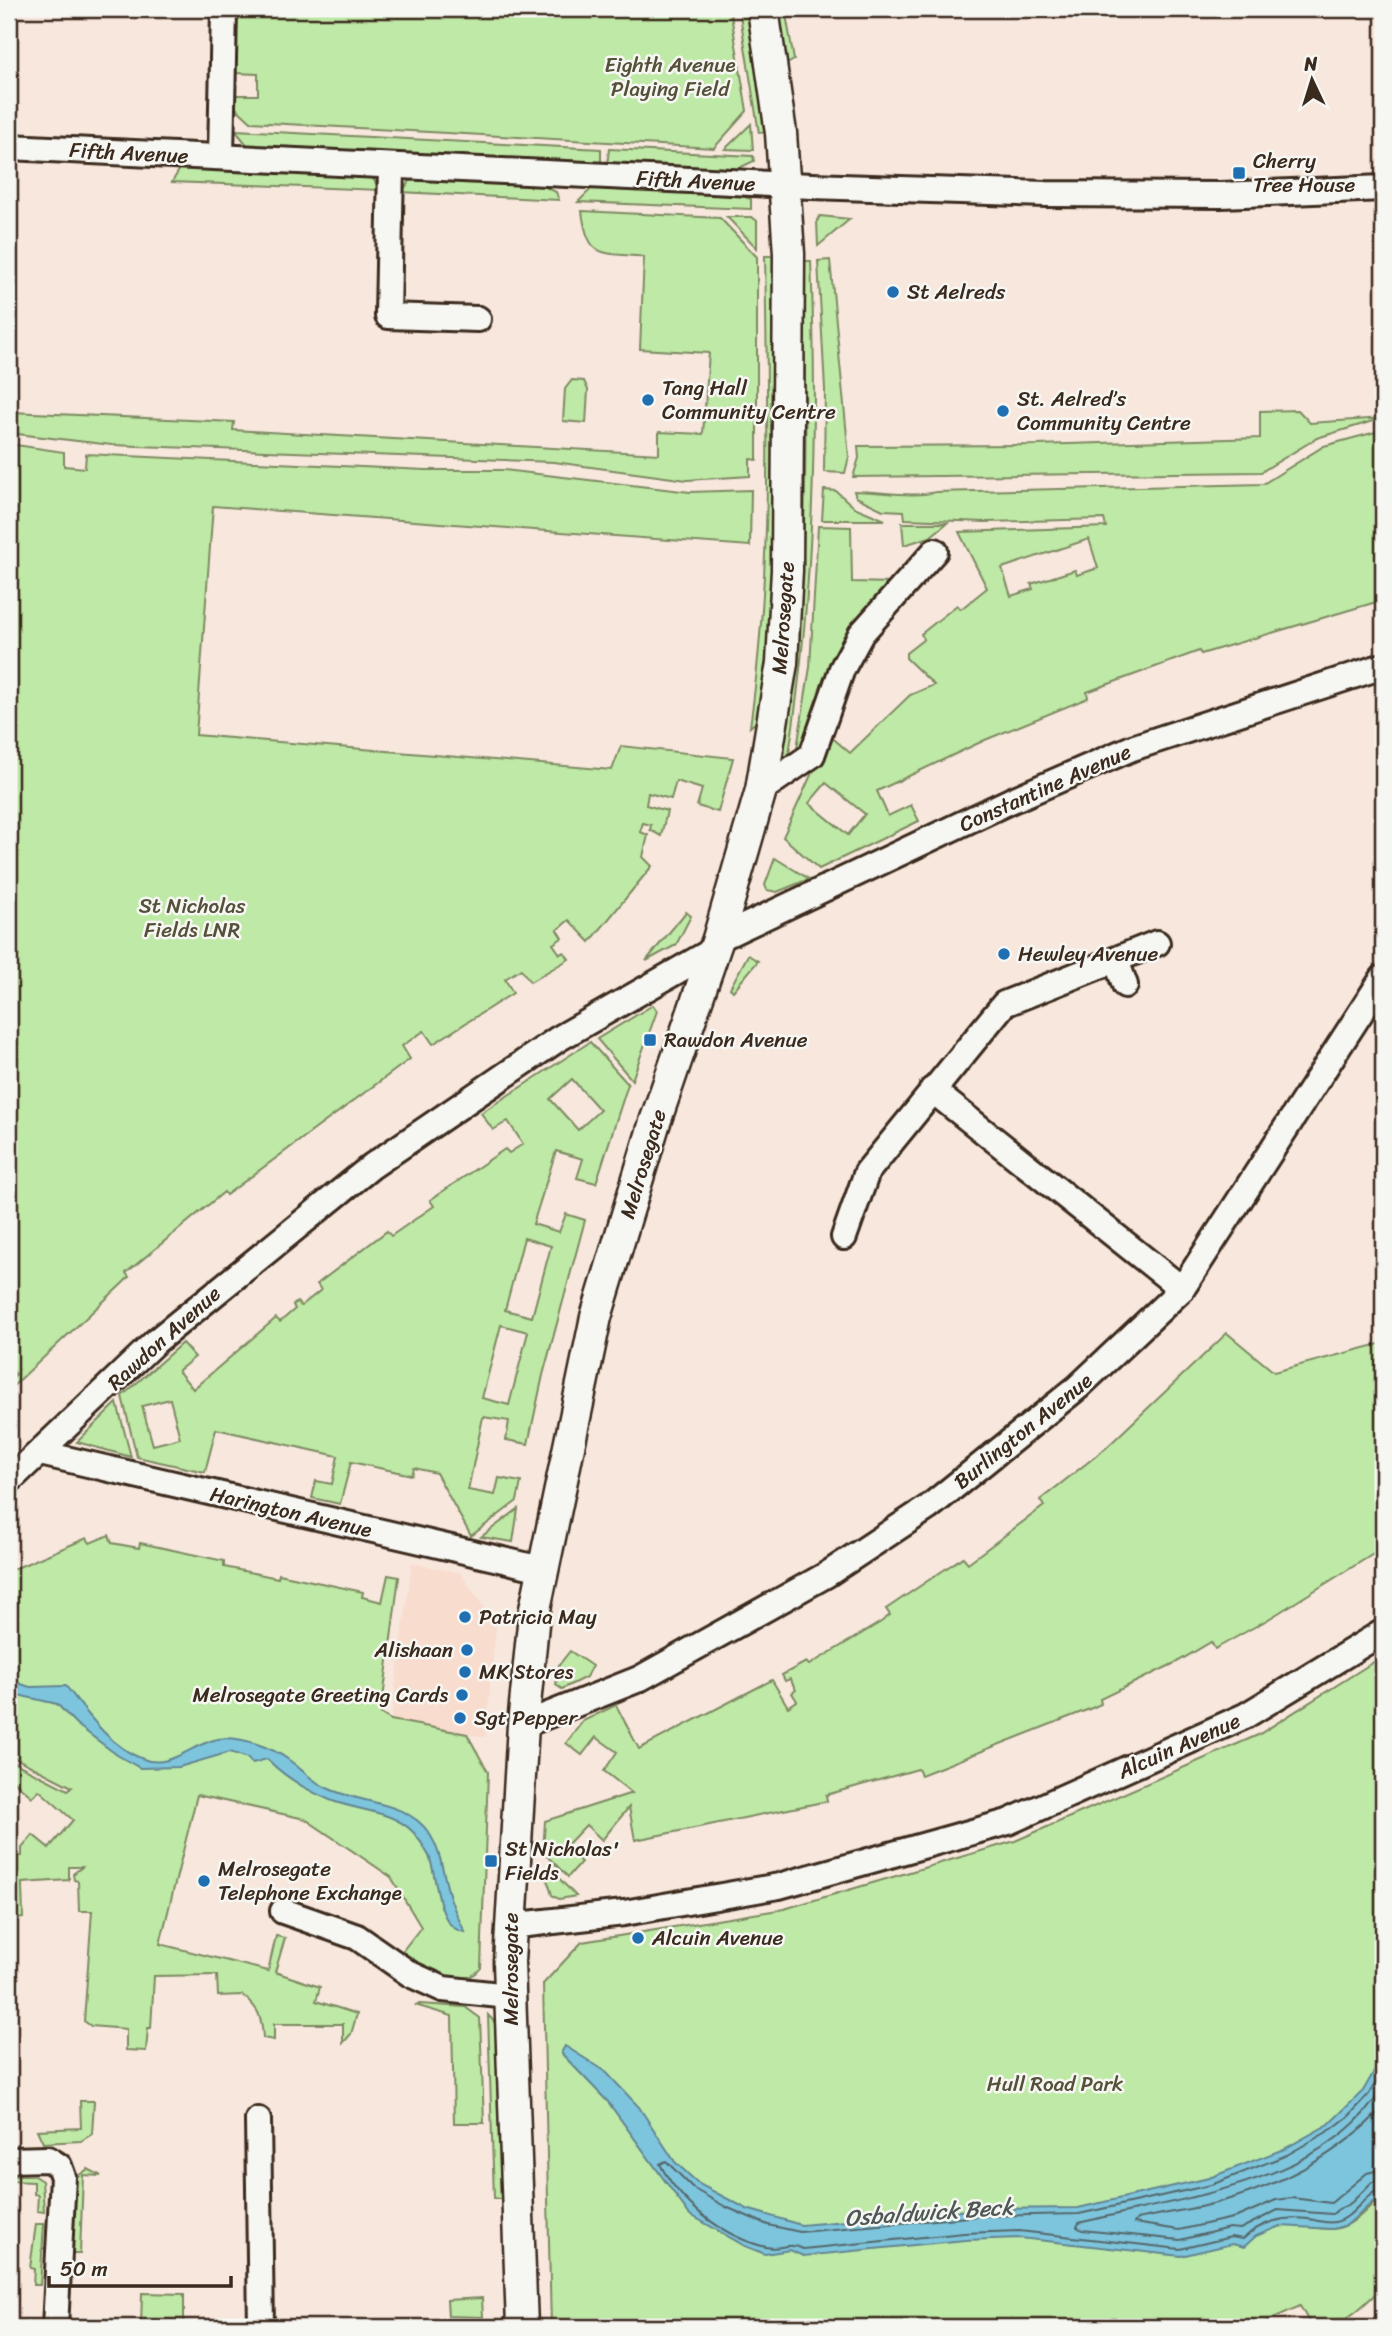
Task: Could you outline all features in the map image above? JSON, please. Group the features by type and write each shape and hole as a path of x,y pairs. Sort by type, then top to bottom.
{"street":[{"path":"221,157 224,9"},
{"name":"Melrosegate","path":"522,2327 509,1996 510,1926 523,1725 542,1569 596,1317 654,1125 715,945 761,790 782,663 787,570 789,254 785,185 763,9"},
{"name":"Fifth Avenue","path":"9,147 785,185 1046,194 1221,195 1383,188"},
{"path":"391,166 388,316 478,318"},
{"path":"761,790 812,755 842,669 861,634 935,551"},
{"name":"Constantine Avenue","path":"715,945 1010,801 1132,748 1383,666"},
{"path":"844,1237 867,1172 1004,1004 1157,943"},
{"name":"Rawdon Avenue","path":"9,1481 155,1342 372,1166 558,1040 715,945"},
{"path":"1116,960 1125,985"},
{"name":"Burlington Avenue","path":"523,1725 639,1679 826,1575 929,1507 1078,1387 1182,1289 1383,978"},
{"path":"933,1090 1182,1289"},
{"name":"Harington Avenue","path":"40,1454 542,1569"},
{"name":"Alcuin Avenue","path":"510,1926 624,1913 779,1886 1008,1822 1245,1716 1383,1632"},
{"path":"283,1910 357,1937 410,1974 443,1989 509,1996"},
{"path":"258,2120 261,2327"},
{"path":"9,2160 48,2160 59,2166 63,2177 55,2327"}],"shaded area":[{"path":"412,1563 460,1573 496,1625 485,1737 391,1720"}],"green space":[{"name":"Eighth Avenue Playing Field","path":"238,9 730,9 747,111 714,148 251,122 236,108 236,95 258,95 258,74 235,73"},
{"path":"739,9 749,9 767,132 759,133"},
{"path":"785,9 794,60 785,65 777,12"},
{"path":"751,124 753,150 725,149"},
{"path":"235,130 601,149 601,164 248,146"},
{"path":"609,149 753,156 754,161 735,170 607,165"},
{"path":"181,167 362,175 372,177 380,190 172,182"},
{"path":"420,178 539,184 556,192 559,200 401,192 410,181"},
{"path":"593,187 731,193 751,199 751,209 578,202"},
{"path":"582,211 720,218 757,257 757,460 750,459 750,476 687,480 554,462 112,445 9,433 9,371 14,372 11,412 234,422 233,430 659,454 659,432 703,434 709,353 640,349 644,257 599,251 588,238"},
{"path":"820,216 850,219 818,246 817,221"},
{"path":"727,217 752,217 757,221 757,248"},
{"path":"765,256 773,256 777,429 775,545 761,718 750,727 762,610 767,492"},
{"path":"830,260 849,457 845,473 824,472 825,389 818,261"},
{"path":"802,261 811,261 814,385 812,508 797,692 787,768 778,775 796,647 801,583 805,454"},
{"path":"572,380 584,381 588,390 586,423 563,421 565,389"},
{"path":"1298,410 1310,423 1383,418 1317,438 1261,472 853,477 859,458 858,446 1037,445 1260,438 1260,411"},
{"path":"1383,430 1383,600 1201,654 1199,651 1087,692 1088,698 985,740 877,791 888,816 911,805 919,821 819,869 783,837 829,735 850,753 910,695 934,685 906,658 906,653 924,639 921,634 957,605 961,609 987,588 959,532 1106,527 1104,519 986,522 905,519 904,511 883,510 856,497 854,491 927,494 1263,484 1324,446","holes":["1089,539 1098,568 1077,575 1075,570 1031,584 1033,589 1011,596 1002,568","826,783 865,814 848,835 809,803"]},
{"name":"St Nicholas Fields LNR","path":"9,444 64,452 64,466 85,468 86,454 425,470 504,470 690,492 751,490 750,546 213,506 196,735 612,770 621,746 733,758 718,812 697,806 702,789 676,781 671,799 648,793 646,805 667,811 661,836 650,830 651,825 643,823 640,832 648,835 643,857 652,866 590,942 569,920 557,930 562,938 553,944 560,954 564,952 569,959 530,982 521,969 505,979 513,993 433,1044 424,1031 402,1046 410,1059 226,1195 224,1192 126,1273 129,1277 122,1284 9,1390 9,1381 16,1374 9,1368"},
{"path":"824,490 836,491 854,507 885,520 822,520"},
{"path":"902,523 947,523 930,537 904,545"},
{"path":"818,526 851,527 852,582 891,583 795,761 810,667"},
{"path":"775,858 809,879 777,892 767,890 765,885"},
{"path":"686,912 691,916 676,945 646,961"},
{"path":"748,955 758,961 733,991 730,988"},
{"path":"653,1005 657,1011 632,1080 597,1039"},
{"path":"590,1042 628,1084 596,1183 577,1178 583,1159 556,1151 533,1224 559,1232 566,1214 585,1220 543,1375 528,1444 506,1440 509,1421 483,1417 468,1490 495,1495 499,1478 521,1482 517,1501 471,1536 436,1473 414,1468 412,1475 351,1462 340,1504 312,1498 316,1481 332,1484 338,1456 216,1429 205,1472 137,1457 122,1396 182,1343 195,1357 178,1371 193,1389 276,1318 280,1322 295,1309 293,1305 297,1302 301,1306 321,1290 317,1284 387,1231 391,1236 434,1206 430,1200 505,1149 509,1153 523,1144 508,1121 493,1130 481,1113","holes":["572,1079 600,1110 578,1130 550,1099","524,1238 551,1246 532,1317 505,1310","501,1325 528,1332 509,1405 482,1398","170,1399 180,1438 153,1445 142,1406"]},
{"path":"1227,1333 1274,1372 1383,1343 1383,1523 1380,1526 1383,1548 1215,1649 1211,1642 1177,1662 1100,1699 1101,1704 921,1775 918,1769 826,1795 827,1801 635,1840 629,1807 602,1840 586,1825 565,1847 581,1862 568,1877 543,1852 545,1821 632,1793 604,1771 617,1752 596,1737 582,1755 566,1743 583,1721 616,1705 639,1749 772,1680 788,1707 797,1701 792,1693 796,1690 790,1679 785,1681 782,1675 806,1662 809,1665 881,1622 890,1615 886,1609 963,1557 968,1563 1044,1506 1040,1500 1106,1448"},
{"path":"117,1403 131,1457 77,1442"},
{"path":"518,1509 513,1542 481,1537"},
{"path":"109,1535 112,1543 139,1548 140,1543 224,1561 224,1567 278,1578 279,1574 363,1592 362,1597 382,1602 388,1575 399,1577 381,1714 391,1720 467,1734 488,1772 481,1968 473,1975 463,1979 451,1979 397,1958 421,1927 391,1877 305,1819 197,1795 160,1944 268,1971 276,1936 285,1938 275,1972 320,1987 316,2001 357,2014 351,2034 343,2043 343,2024 274,2024 274,2040 263,2038 258,2013 248,2000 242,1995 218,1996 217,1975 154,1976 151,2028 148,2028 146,2051 126,2050 126,2029 91,2026 84,2021 92,1911 79,1911 78,1881 74,1880 73,1874 82,1867 69,1867 69,1880 22,1883 23,1918 12,1919 12,1941 9,1941 9,1868 16,1868 17,1856 22,1856 22,1848 33,1835 49,1848 73,1820 39,1790 32,1797 9,1777 9,1760 68,1790 72,1787 9,1755 9,1571 87,1538 90,1543"},
{"path":"570,1651 592,1666 586,1677 562,1689 556,1685 559,1665"},
{"name":"Hull Road Park","path":"1383,1656 1383,2108 1274,2228 1288,2225 1322,2229 1345,2226 1359,2217 1383,2193 1383,2287 1352,2315 1334,2324 1312,2327 1300,2306 1260,2324 1261,2327 551,2327 543,1984 582,1942 784,1909 1015,1841 1258,1735"},
{"path":"550,1869 576,1896 559,1899 552,1895 546,1875"},
{"path":"415,2005 465,2007 480,2018 484,2123 454,2123 452,2016"},
{"path":"488,2015 499,2027 505,2200 494,2198"},
{"path":"80,2101 94,2101 92,2134 81,2141 43,2143 37,2130 81,2128"},
{"path":"88,2169 101,2176 83,2175 80,2254 65,2254 75,2178"},
{"path":"9,2176 34,2176 42,2181 44,2212 37,2211 38,2195 34,2194 34,2182 9,2181"},
{"path":"36,2224 44,2224 40,2285 33,2285 34,2269 30,2268"},
{"path":"142,2293 184,2294 184,2327 141,2327"},
{"path":"482,2298 483,2317 448,2316 447,2300"}],"water":[{"path":"9,1680 30,1687 66,1686 110,1738 131,1754 143,1759 163,1761 209,1741 236,1739 282,1755 327,1788 408,1814 419,1822 434,1841 452,1903 465,1932 455,1929 443,1912 432,1865 424,1847 414,1833 396,1820 340,1804 305,1788 267,1759 252,1763 248,1758 230,1752 179,1767 140,1768 117,1755 76,1724 57,1704 9,1693"},
{"path":"565,2046 605,2071 639,2107 675,2162 699,2184 747,2209 801,2225 980,2209 1078,2208 1209,2178 1284,2149 1329,2124 1363,2091 1383,2056 1383,2193 1347,2225 1333,2229 1280,2226 1256,2236 1244,2247 1232,2244 1181,2256 1020,2238 965,2240 803,2256 790,2250 765,2254 745,2246 689,2214 608,2102 561,2053"}],"place":[{"name":"Cherry Tree House","path":"1239,173"},
{"name":"St Aelreds","path":"893,292"},
{"name":"Tang Hall Community Centre","path":"648,400"},
{"name":"St. Aelred’s Community Centre","path":"1003,411"},
{"name":"Hewley Avenue","path":"1004,954"},
{"name":"Rawdon Avenue","path":"650,1040"},
{"name":"Patricia May","path":"465,1617"},
{"name":"Alishaan","path":"467,1650"},
{"name":"MK Stores","path":"465,1672"},
{"name":"Melrosegate Greeting Cards","path":"462,1695"},
{"name":"Sgt Pepper","path":"460,1718"},
{"name":"St Nicholas' Fields","path":"491,1861"},
{"name":"Melrosegate Telephone Exchange","path":"204,1881"},
{"name":"Alcuin Avenue","path":"638,1938"}],"water label":[{"name":"Osbaldwick Beck","path":"929,2212"}]}
